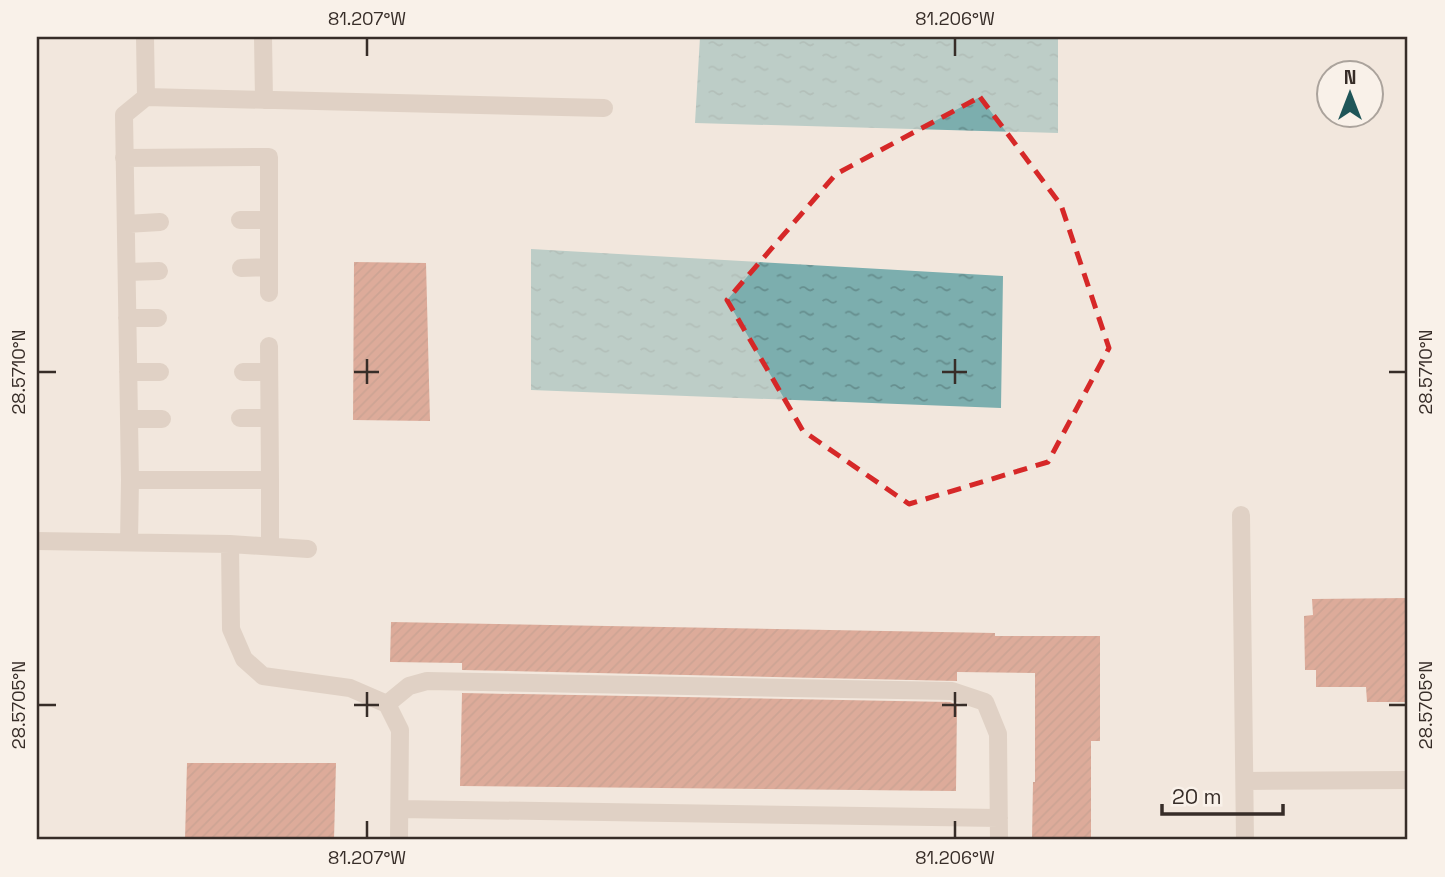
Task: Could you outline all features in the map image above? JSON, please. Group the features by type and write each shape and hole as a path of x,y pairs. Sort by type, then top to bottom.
{"lane":[{"path":"145,37 146,97"},
{"path":"263,37 264,100"},
{"path":"129,542 124,115 146,97 604,108"},
{"path":"124,158 269,156 269,293"},
{"path":"240,220 269,220"},
{"path":"126,224 160,222"},
{"path":"241,268 268,267"},
{"path":"127,272 159,271"},
{"path":"127,318 158,318"},
{"path":"269,346 270,546"},
{"path":"128,372 160,372"},
{"path":"243,372 268,372"},
{"path":"240,418 268,418"},
{"path":"129,419 162,419"},
{"path":"130,480 270,480"},
{"path":"1241,515 1245,840"},
{"path":"37,541 230,544 309,549"},
{"path":"230,544 231,629 244,659 263,676 350,688 387,704 400,730 399,840"},
{"path":"387,704 409,686 427,681 952,691 985,702 998,734 999,840"},
{"path":"1246,781 1408,780"},
{"path":"400,809 999,818"}],"highlighted area":[{"path":"980,97 1061,205 1109,348 1048,462 909,504 803,431 727,300 836,174"}],"water":[{"path":"700,37 1058,37 1058,133 695,123"},
{"path":"531,249 1003,276 1001,408 531,390"}],"building":[{"path":"354,262 426,263 430,421 353,420"},
{"path":"1408,598 1408,702 1367,702 1366,687 1316,687 1316,670 1305,670 1304,616 1313,615 1312,599"},
{"path":"391,622 1100,636 1100,741 1091,741 1091,840 1032,840 1035,673 957,672 957,681 462,670 462,663 390,662"},
{"path":"462,693 950,702 957,705 956,791 460,786"},
{"path":"187,763 336,763 334,840 185,840"}]}
